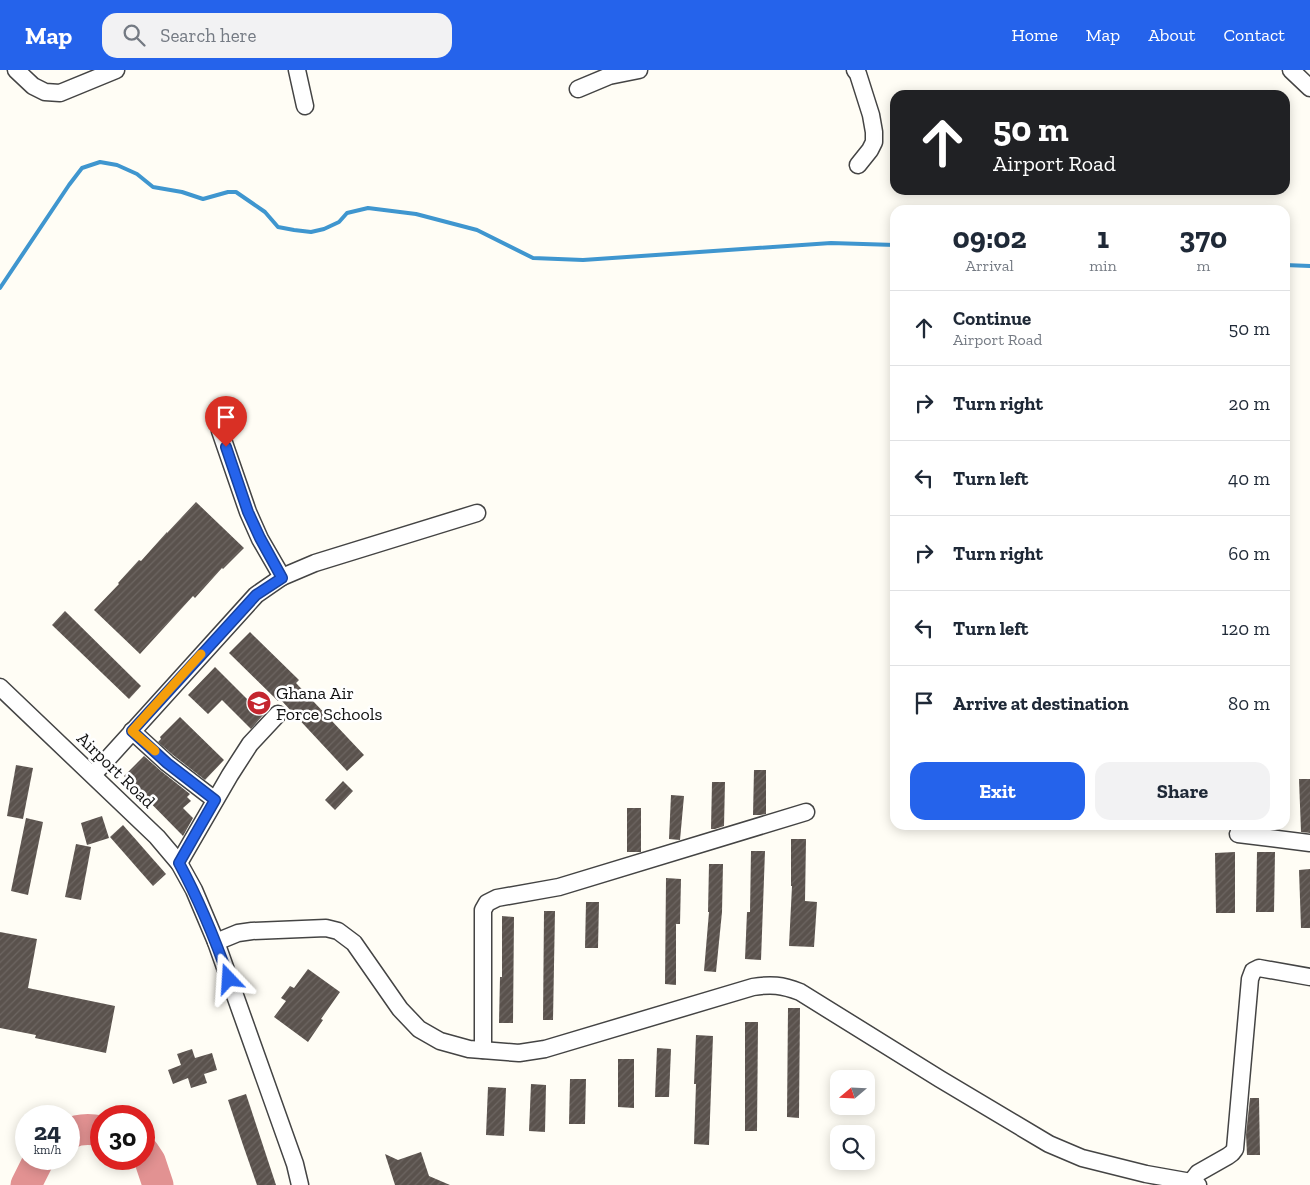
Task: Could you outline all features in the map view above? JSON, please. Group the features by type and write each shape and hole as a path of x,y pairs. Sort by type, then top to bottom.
{"street":[{"path":"16,70 32,86 45,92 60,93 116,70"},
{"path":"296,70 305,106"},
{"path":"578,89 609,76 639,70"},
{"path":"855,70 871,115 874,132 874,142 858,165"},
{"path":"1291,70 1310,88"},
{"path":"220,431 248,512 282,578"},
{"path":"93,775 256,595 282,578 315,563 477,513"},
{"name":"Airport Road","path":"0,687 157,837 179,863 194,890 216,942 295,1164 300,1185"},
{"path":"179,863 250,744 278,714"},
{"path":"132,731 175,769 215,800"},
{"path":"483,1050 483,910 487,903 496,898 559,887 806,812"},
{"path":"1238,834 1310,843"},
{"path":"216,942 238,933 252,931 326,928 338,931 354,943 400,1010 419,1029 440,1041 469,1049 520,1053 545,1049 753,987 769,985 786,986 800,992 1049,1144 1082,1158 1195,1184 1198,1172 1228,1156 1235,1149 1250,979 1253,971 1259,968 1310,977"}],"building":[{"path":"196,502 244,548 222,568 195,598 193,596 140,654 94,610 139,560 141,561"},
{"path":"65,611 141,686 129,699 52,625"},
{"path":"250,632 299,680 296,683 364,755 347,771 280,699 278,701 229,653"},
{"path":"215,667 263,715 251,729 222,700 208,714 188,695"},
{"path":"180,717 224,760 205,780 158,742 161,739 160,737"},
{"path":"144,756 190,794 187,797 191,801 183,808 193,818 183,836 124,776"},
{"path":"16,765 33,768 23,819 7,816"},
{"path":"754,770 766,770 766,814 753,815"},
{"path":"1299,779 1310,779 1310,833 1301,832"},
{"path":"343,781 353,791 335,810 325,800"},
{"path":"712,782 725,782 724,826 715,829 711,829"},
{"path":"671,795 684,796 680,840 669,839"},
{"path":"627,808 641,808 641,852 627,852"},
{"path":"102,816 109,838 87,845 81,823"},
{"path":"26,818 43,822 28,895 11,891"},
{"path":"123,825 166,874 153,886 110,837"},
{"path":"791,839 806,839 805,901 817,902 814,947 789,946 792,886"},
{"path":"76,844 91,847 81,900 65,897"},
{"path":"751,851 765,851 761,960 745,959 747,912 750,912"},
{"path":"1235,852 1235,913 1216,913 1215,853"},
{"path":"1257,852 1275,852 1274,912 1256,912"},
{"path":"709,864 723,864 722,912 716,972 704,971 709,912"},
{"path":"1310,869 1310,928 1301,928 1299,870"},
{"path":"666,878 681,879 680,924 676,924 676,985 665,984"},
{"path":"586,902 599,902 598,948 585,948"},
{"path":"544,911 555,911 553,1020 543,1020"},
{"path":"502,916 514,917 513,1023 499,1023 500,977 502,977"},
{"path":"0,932 37,939 28,988 115,1006 106,1053 35,1038 36,1035 0,1028"},
{"path":"308,969 340,992 308,1042 274,1017 286,1001 281,998 290,986 294,988"},
{"path":"788,1008 800,1008 799,1118 787,1117"},
{"path":"745,1022 758,1022 757,1131 745,1131"},
{"path":"696,1035 713,1036 709,1145 694,1144"},
{"path":"657,1048 671,1049 669,1097 655,1097"},
{"path":"192,1049 195,1058 212,1053 217,1070 204,1074 207,1083 191,1088 188,1078 173,1084 168,1070 181,1065 177,1054"},
{"path":"618,1059 634,1059 634,1108 618,1107"},
{"path":"570,1079 586,1079 585,1124 569,1124"},
{"path":"531,1084 546,1085 545,1132 529,1131"},
{"path":"488,1087 506,1088 504,1136 486,1135"},
{"path":"246,1094 276,1185 257,1185 228,1100"},
{"path":"1250,1098 1259,1098 1260,1155 1247,1155 1246,1134"},
{"path":"421,1152 429,1176 450,1185 395,1185 385,1154 398,1160"}],"waterway":[{"path":"0,288 82,168 100,162 117,165 137,174 153,187 182,192 203,199 228,192 236,192 265,212 278,227 311,232 324,229 339,222 347,213 368,208 416,214 477,230 533,258 583,260 831,243 890,245"},
{"path":"1290,265 1310,266"}],"taxiway":[{"path":"80,1131 90,1130"},
{"path":"26,1185 34,1170"},
{"path":"153,1170 158,1185"}],"slow traffic":[{"path":"155,751 132,731 201,654"}],"place":[{"name":"Ghana Air Force Schools","path":"259,703"}],"route":[{"path":"226,447 248,512 282,578 256,595 132,731 167,763 215,800 179,863 194,890 229,979"}]}
